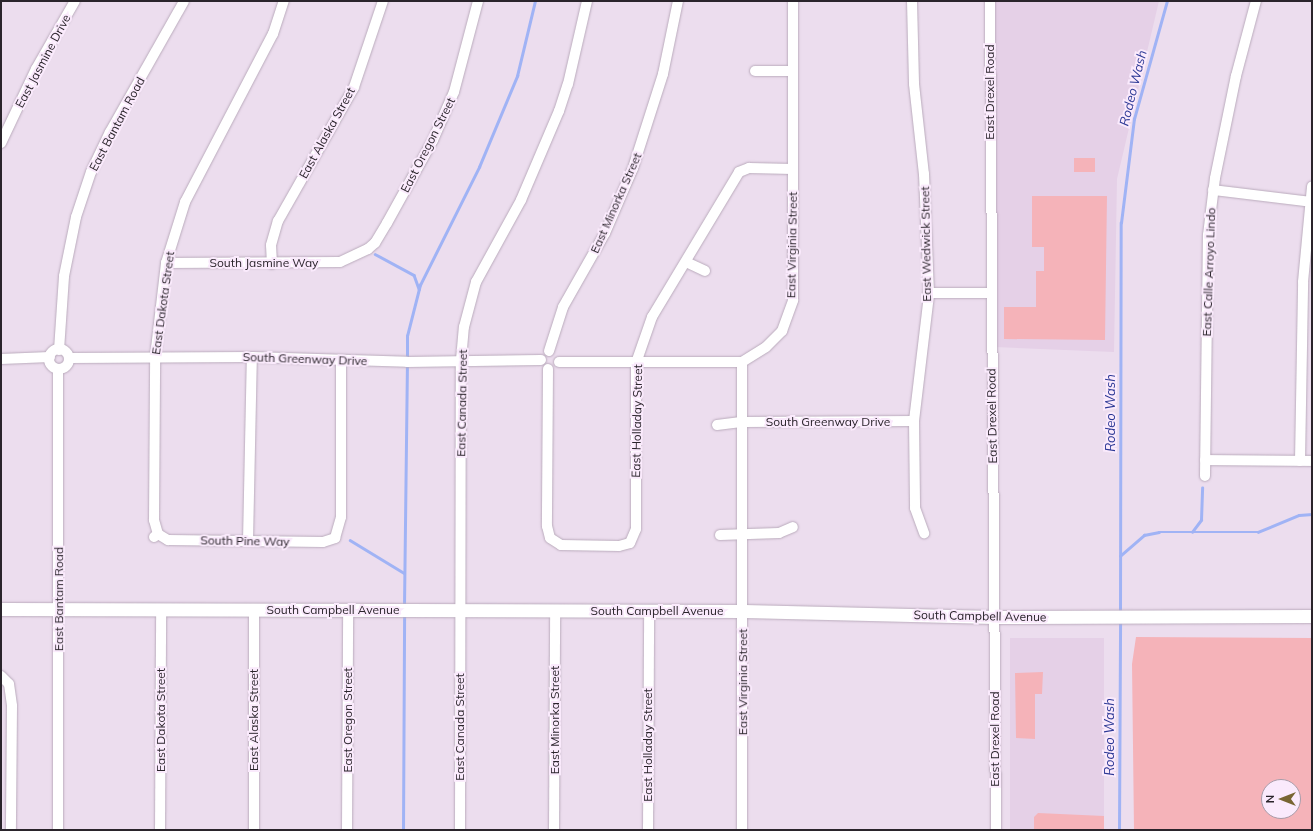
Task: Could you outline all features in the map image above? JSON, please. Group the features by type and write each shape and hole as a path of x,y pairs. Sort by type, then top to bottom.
{"main road":[{"name":"South Campbell Avenue","path":"1,609 744,611 994,617 1312,616"}],"street":[{"name":"East Jasmine Drive","path":"1,143 36,70 75,1"},
{"name":"East Bantam Road","path":"59,350 64,276 76,217 91,172 110,132 184,1"},
{"name":"East Dakota Street","path":"156,536 154,520 154,357 166,263 185,202 273,34 284,1"},
{"name":"East Alaska Street","path":"272,264 271,245 276,227 354,87 383,1"},
{"name":"East Oregon Street","path":"361,254 375,243 433,140 454,92 478,1"},
{"name":"East Canada Street","path":"460,830 461,360 469,305 476,282 521,200 559,111 568,84 587,1"},
{"name":"East Minorka Street","path":"549,351 563,307 605,233 633,168 663,74 678,1"},
{"name":"East Virginia Street","path":"742,830 744,611 742,362 766,347 782,331 789,315 793,300 793,1"},
{"name":"East Wedwick Street","path":"912,1 914,84 925,197 928,294 914,421 915,508 924,533"},
{"name":"East Drexel Road","path":"990,1 996,830"},
{"name":"East Calle Arroyo Lindo","path":"1205,476 1206,280 1213,190 1236,76 1256,1"},
{"path":"755,71 793,71"},
{"name":"East Holladay Street","path":"548,369 548,526 550,538 561,545 619,546 630,543 636,529 636,363 652,317 686,262 738,171 749,168 793,169"},
{"path":"1300,461 1303,282 1312,186"},
{"path":"1213,190 1311,202"},
{"name":"South Jasmine Way","path":"166,263 272,264 340,262 361,254"},
{"path":"686,262 705,271"},
{"path":"928,294 991,293"},
{"path":"59,350 66,353 69,358 66,366 58,369 50,363 50,357 53,352 59,350"},
{"path":"549,351 557,355 559,362 555,368 548,369 542,365 541,360 544,354 549,351"},
{"path":"1,359 50,357"},
{"path":"248,541 252,357"},
{"name":"South Greenway Drive","path":"69,358 252,357 341,361 541,360"},
{"name":"South Pine Way","path":"156,536 168,540 323,542 338,537 341,517 341,361"},
{"path":"559,362 742,362"},
{"name":"East Bantam Road","path":"58,369 58,830"},
{"name":"South Greenway Drive","path":"742,422 914,421"},
{"path":"717,425 730,426 742,422"},
{"path":"1205,460 1312,461"},
{"path":"720,535 779,533 793,527"},
{"name":"East Dakota Street","path":"160,830 161,610"},
{"name":"East Alaska Street","path":"254,610 254,830"},
{"name":"East Oregon Street","path":"347,830 348,610"},
{"name":"East Minorka Street","path":"554,830 556,611"},
{"name":"East Holladay Street","path":"648,830 649,611"},
{"path":"1,676 9,684 6,728 6,803 11,830"}],"shaded area":[{"path":"994,1 1159,1 1117,179 1114,352 995,347"},
{"path":"1074,158 1095,158 1095,172 1074,172"},
{"path":"1032,196 1107,196 1105,340 1004,339 1004,307 1036,307 1036,271 1044,271 1044,247 1032,247"},
{"path":"1136,637 1312,638 1312,830 1134,830 1132,664"},
{"path":"1010,638 1104,638 1104,830 1010,830"},
{"path":"1043,672 1042,694 1035,694 1035,739 1016,738 1015,673"},
{"path":"1038,813 1104,816 1104,830 1034,830 1034,817"}],"waterway":[{"path":"407,360 407,336 420,285 479,167 517,76 535,1"},
{"name":"Rodeo Wash","path":"1120,613 1121,223 1134,119 1167,1"},
{"path":"375,254 414,275 419,289"},
{"path":"404,606 407,365"},
{"path":"1192,532 1201,520 1202,488"},
{"path":"1120,556 1144,535 1159,532 1258,532 1299,515 1312,514"},
{"path":"350,540 404,573"},
{"path":"403,830 404,615"},
{"name":"Rodeo Wash","path":"1119,830 1120,620"}]}
